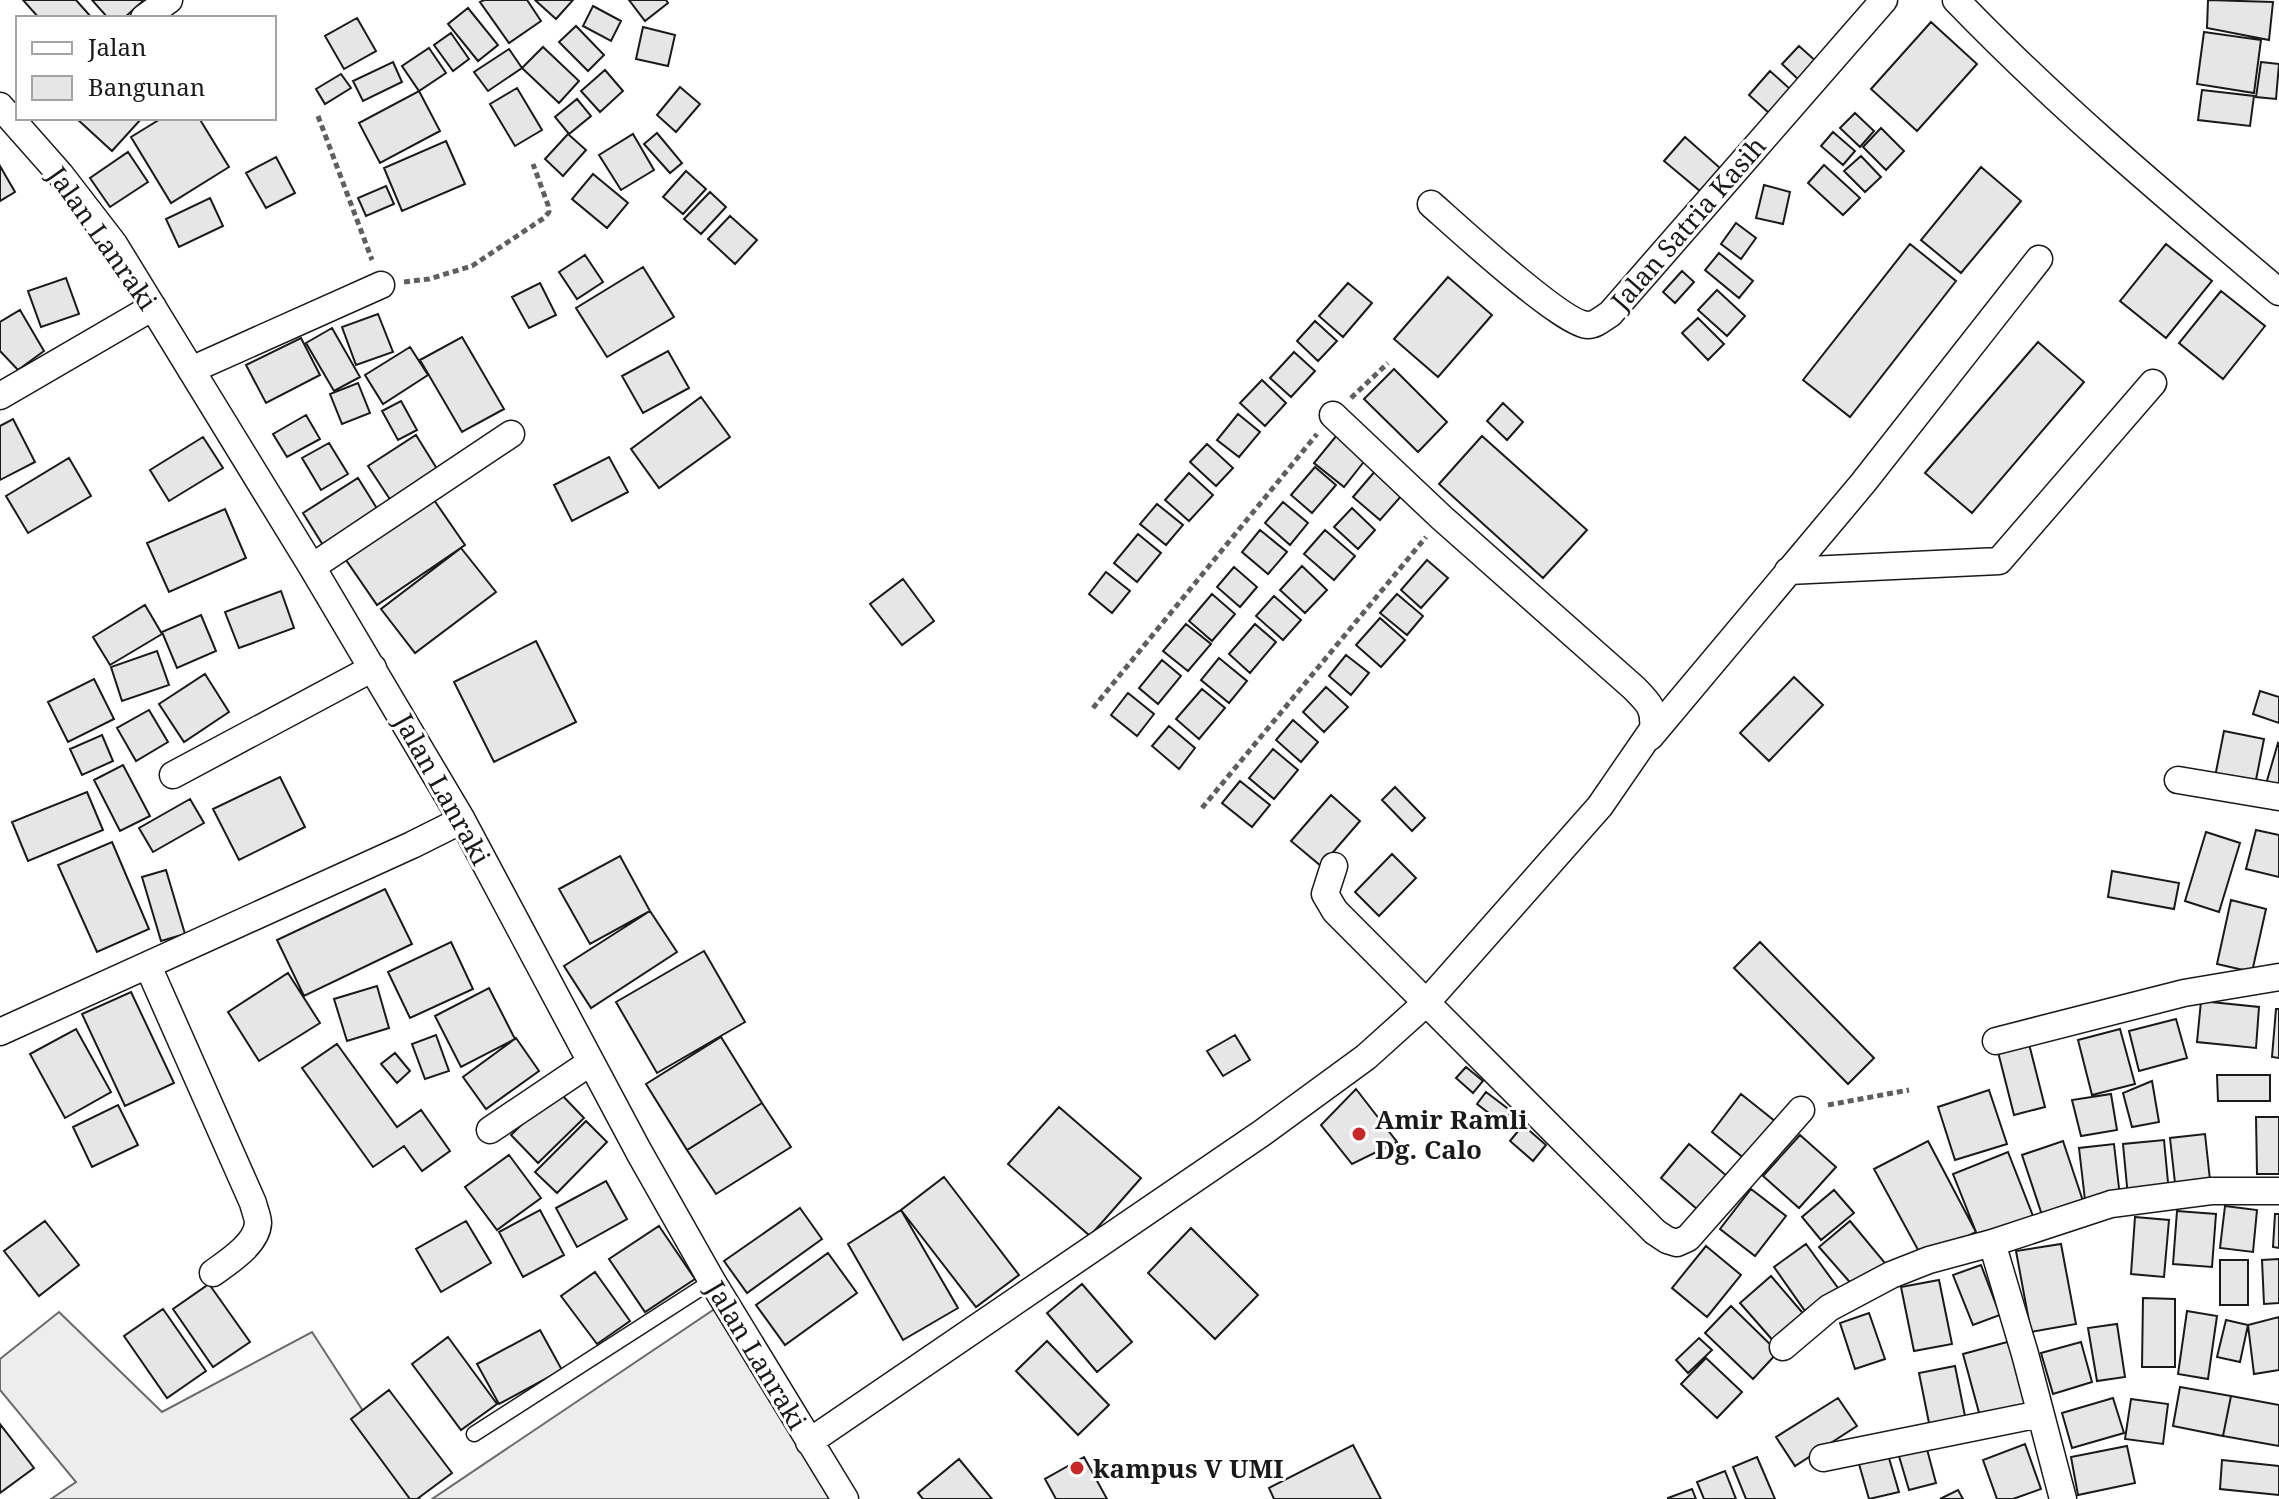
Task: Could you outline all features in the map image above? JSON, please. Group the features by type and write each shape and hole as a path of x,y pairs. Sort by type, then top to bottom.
{"street":[{"path":"147,16 169,0"},
{"name":"Jalan Satria Kasih","path":"1431,204 1562,315 1589,325 1599,322 1610,314 1884,0"},
{"path":"1956,0 2010,56 2100,140 2279,292"},
{"name":"Jalan Lanraki","path":"16,120 114,244 373,668 462,820 712,1281 845,1499"},
{"path":"809,1442 1262,1133 1366,1057 1426,1003 1600,806 1645,743 1863,483 2039,259"},
{"path":"191,370 381,285"},
{"path":"0,396 153,307"},
{"path":"1788,571 1999,561 2153,383"},
{"path":"1333,415 1442,518 1648,702 1654,715 1653,729 1645,743"},
{"path":"312,567 511,434"},
{"path":"173,775 373,668"},
{"path":"2178,780 2279,797"},
{"path":"0,1032 462,820"},
{"path":"1334,866 1325,887 1327,900 1567,1146 1667,1240 1677,1243 1693,1232 1801,1110"},
{"path":"148,966 253,1203 258,1223 252,1238 233,1259 213,1273"},
{"path":"1996,1041 2184,993 2279,977"},
{"path":"490,1130 591,1062"},
{"path":"1783,1347 1829,1308 1929,1260 2111,1204 2211,1191 2279,1191"},
{"path":"1992,1243 2063,1499"},
{"path":"1823,1458 2040,1414"}],"lane":[{"path":"474,1434 712,1281"}],"path":[{"path":"318,116 381,285 429,279 472,266 544,218 549,212 548,205 533,164"},
{"path":"1093,708 1333,415 1388,363"},
{"path":"1202,808 1442,518"},
{"path":"1850,1101 1909,1090"}],"shaded area":[{"path":"734,1296 853,1499 432,1499"},
{"path":"59,1312 162,1412 312,1332 420,1499 51,1499 76,1482 0,1390 0,1359"}],"building":[{"path":"23,0 76,0 90,16 37,16"},
{"path":"92,0 143,1 126,16 106,16"},
{"path":"527,0 541,21 509,43 480,2"},
{"path":"535,0 573,0 556,19"},
{"path":"629,0 666,0 668,3 645,21"},
{"path":"2208,0 2273,2 2269,40 2207,28"},
{"path":"593,6 621,21 611,41 583,26"},
{"path":"468,8 498,45 478,61 448,24"},
{"path":"357,18 376,51 344,69 325,36"},
{"path":"1931,22 1977,64 1917,131 1871,89"},
{"path":"576,26 604,55 588,71 559,42"},
{"path":"643,27 675,35 668,66 636,59"},
{"path":"2204,32 2261,40 2254,93 2197,84"},
{"path":"451,33 469,59 453,71 434,45"},
{"path":"1799,46 1818,63 1801,82 1782,64"},
{"path":"543,47 579,81 559,103 522,68"},
{"path":"429,48 446,73 419,91 402,66"},
{"path":"509,49 522,68 488,91 474,72"},
{"path":"393,62 402,82 363,101 353,81"},
{"path":"2261,62 2279,64 2276,99 2256,97"},
{"path":"605,70 623,91 600,112 581,91"},
{"path":"1770,71 1790,89 1769,113 1749,95"},
{"path":"341,74 351,88 325,104 316,89"},
{"path":"680,87 700,104 676,132 657,115"},
{"path":"517,88 542,130 515,146 490,104"},
{"path":"2202,90 2254,96 2250,126 2198,120"},
{"path":"419,91 440,131 380,163 359,123"},
{"path":"577,99 591,116 569,134 555,117"},
{"path":"1855,113 1874,131 1860,147 1840,128"},
{"path":"78,120 140,120 112,151"},
{"path":"159,120 200,120 229,167 171,203 131,137"},
{"path":"1881,128 1904,151 1886,170 1863,147"},
{"path":"1833,132 1855,151 1843,165 1821,146"},
{"path":"657,133 682,163 670,173 644,144"},
{"path":"568,134 586,150 563,176 545,159"},
{"path":"633,134 654,170 621,190 599,155"},
{"path":"1685,137 1720,168 1700,191 1664,161"},
{"path":"446,141 465,184 402,211 384,168"},
{"path":"128,152 148,182 110,207 90,178"},
{"path":"1861,156 1881,177 1865,192 1844,171"},
{"path":"276,157 295,193 266,208 246,173"},
{"path":"1824,165 1860,198 1843,215 1808,183"},
{"path":"0,166 15,192 0,201"},
{"path":"1981,167 2021,201 1961,273 1921,240"},
{"path":"686,171 706,189 683,214 663,197"},
{"path":"593,174 628,203 607,228 572,199"},
{"path":"1764,185 1790,192 1783,224 1756,218"},
{"path":"386,186 394,204 366,216 358,198"},
{"path":"710,192 726,207 701,234 684,219"},
{"path":"210,198 223,226 179,247 166,219"},
{"path":"730,216 757,240 735,264 708,239"},
{"path":"1736,223 1756,238 1741,259 1721,244"},
{"path":"1910,244 1956,281 1850,417 1803,380"},
{"path":"2166,244 2212,281 2166,338 2120,301"},
{"path":"1719,253 1753,281 1739,298 1705,270"},
{"path":"585,255 603,282 577,299 559,272"},
{"path":"643,267 674,317 607,357 576,308"},
{"path":"1682,271 1694,282 1675,303 1663,292"},
{"path":"1448,277 1492,315 1438,377 1394,339"},
{"path":"66,278 79,314 41,327 28,291"},
{"path":"540,283 556,315 529,328 512,297"},
{"path":"1348,283 1372,303 1343,337 1319,316"},
{"path":"1717,290 1745,316 1727,336 1698,310"},
{"path":"2221,291 2265,326 2223,379 2179,343"},
{"path":"20,310 44,351 18,370 0,351 0,322"},
{"path":"378,314 393,352 356,365 342,327"},
{"path":"1698,318 1724,344 1708,360 1682,333"},
{"path":"1315,321 1337,341 1318,361 1297,341"},
{"path":"332,328 360,377 334,391 306,343"},
{"path":"462,337 504,409 462,432 420,360"},
{"path":"301,338 320,375 266,403 246,365"},
{"path":"2038,342 2084,382 1972,513 1925,473"},
{"path":"410,347 428,375 383,404 365,375"},
{"path":"668,351 689,388 643,413 622,376"},
{"path":"1294,352 1315,371 1291,397 1270,378"},
{"path":"1394,369 1447,422 1418,452 1364,399"},
{"path":"1262,380 1286,403 1265,426 1240,403"},
{"path":"358,383 370,413 342,424 330,394"},
{"path":"701,397 730,437 659,488 631,449"},
{"path":"401,401 417,430 398,440 382,411"},
{"path":"1503,403 1523,422 1507,440 1487,421"},
{"path":"1238,414 1260,432 1239,457 1217,440"},
{"path":"306,415 320,439 287,457 273,434"},
{"path":"13,419 35,462 0,480 0,426"},
{"path":"416,435 442,477 395,507 368,466"},
{"path":"1337,435 1366,459 1344,487 1314,463"},
{"path":"1482,436 1587,530 1543,578 1439,484"},
{"path":"203,437 223,468 169,501 150,470"},
{"path":"329,443 348,474 321,490 302,458"},
{"path":"1207,444 1233,468 1216,486 1190,462"},
{"path":"609,457 628,492 572,521 554,485"},
{"path":"69,458 91,496 28,533 6,496"},
{"path":"1315,467 1336,485 1312,513 1291,495"},
{"path":"1376,470 1403,494 1380,520 1353,497"},
{"path":"1189,473 1213,495 1189,521 1165,500"},
{"path":"358,478 381,515 326,550 303,513"},
{"path":"434,500 465,545 377,605 346,560"},
{"path":"1283,502 1308,523 1290,545 1265,523"},
{"path":"1157,504 1183,525 1166,545 1140,524"},
{"path":"1352,508 1375,530 1358,549 1334,527"},
{"path":"225,509 246,558 169,592 147,543"},
{"path":"1260,530 1287,552 1268,574 1242,552"},
{"path":"1325,530 1355,556 1334,580 1304,554"},
{"path":"1138,534 1161,553 1137,582 1114,563"},
{"path":"461,548 496,592 415,653 381,609"},
{"path":"1427,560 1448,578 1421,608 1401,590"},
{"path":"1302,566 1327,590 1305,613 1280,590"},
{"path":"1234,567 1257,587 1240,607 1217,587"},
{"path":"1106,572 1130,591 1112,613 1089,594"},
{"path":"903,579 934,621 902,645 870,604"},
{"path":"281,591 294,628 239,648 225,612"},
{"path":"1212,594 1235,614 1212,641 1189,621"},
{"path":"1397,594 1423,616 1407,635 1380,613"},
{"path":"1274,596 1301,620 1283,640 1256,616"},
{"path":"145,605 162,634 110,665 93,637"},
{"path":"201,615 216,651 177,668 162,632"},
{"path":"1380,618 1405,640 1381,667 1356,645"},
{"path":"1186,624 1211,644 1188,671 1163,651"},
{"path":"1255,624 1276,642 1250,673 1229,654"},
{"path":"536,641 576,722 494,762 454,682"},
{"path":"157,651 169,685 122,701 111,667"},
{"path":"1346,655 1369,673 1351,695 1329,676"},
{"path":"1219,658 1247,681 1229,703 1201,680"},
{"path":"1162,660 1181,676 1158,704 1139,688"},
{"path":"205,674 229,712 184,742 159,704"},
{"path":"1794,677 1823,705 1769,761 1740,733"},
{"path":"94,679 114,719 68,742 48,702"},
{"path":"1326,687 1348,707 1324,732 1303,712"},
{"path":"1202,689 1225,708 1199,739 1176,719"},
{"path":"2260,691 2279,697 2279,723 2253,714"},
{"path":"1128,693 1154,714 1137,736 1111,715"},
{"path":"149,710 168,742 136,761 117,728"},
{"path":"1293,720 1318,742 1301,762 1276,740"},
{"path":"1169,726 1195,748 1179,769 1152,746"},
{"path":"2224,731 2264,739 2255,785 2215,777"},
{"path":"102,735 113,761 82,775 70,749"},
{"path":"2279,744 2279,788 2266,784"},
{"path":"1273,749 1298,770 1274,799 1249,778"},
{"path":"123,765 150,816 120,831 94,780"},
{"path":"280,777 305,827 239,860 213,809"},
{"path":"1240,781 1270,805 1252,827 1222,803"},
{"path":"1395,787 1425,818 1412,831 1382,800"},
{"path":"87,792 103,830 28,861 12,822"},
{"path":"1331,795 1360,821 1321,866 1291,841"},
{"path":"190,799 204,823 153,852 139,828"},
{"path":"2256,830 2279,835 2279,877 2246,869"},
{"path":"2206,832 2240,843 2219,912 2185,901"},
{"path":"112,842 149,929 97,952 58,865"},
{"path":"1392,854 1416,878 1379,916 1355,892"},
{"path":"620,856 650,911 590,944 559,889"},
{"path":"166,870 185,934 161,941 142,877"},
{"path":"2112,871 2179,883 2174,909 2108,897"},
{"path":"385,889 412,944 304,996 277,940"},
{"path":"2231,900 2266,909 2252,972 2217,964"},
{"path":"650,911 677,952 591,1008 564,966"},
{"path":"451,942 473,989 410,1018 388,972"},
{"path":"1760,942 1874,1058 1848,1084 1734,968"},
{"path":"704,951 745,1022 657,1073 616,1002"},
{"path":"288,973 320,1023 259,1061 228,1012"},
{"path":"377,986 389,1028 347,1041 334,999"},
{"path":"489,988 515,1039 461,1067 435,1016"},
{"path":"131,992 174,1083 125,1106 82,1014"},
{"path":"2201,1001 2259,1007 2256,1048 2197,1042"},
{"path":"2276,1009 2279,1009 2279,1058 2272,1057"},
{"path":"2176,1019 2187,1058 2139,1071 2129,1031"},
{"path":"76,1029 111,1092 65,1118 30,1054"},
{"path":"2120,1029 2135,1084 2092,1095 2078,1040"},
{"path":"436,1035 449,1071 425,1079 412,1044"},
{"path":"1235,1035 1250,1060 1223,1076 1207,1051"},
{"path":"721,1037 762,1103 687,1150 646,1084"},
{"path":"516,1038 539,1071 486,1109 463,1077"},
{"path":"337,1044 397,1127 421,1110 450,1151 422,1171 404,1146 373,1167 302,1068"},
{"path":"2029,1044 2045,1107 2014,1115 1998,1052"},
{"path":"395,1053 410,1071 397,1083 381,1064"},
{"path":"1466,1067 1483,1081 1473,1093 1456,1078"},
{"path":"2217,1075 2270,1075 2270,1101 2218,1101"},
{"path":"2152,1081 2159,1122 2132,1127 2123,1093"},
{"name":"Amir Ramli Dg. Calo","path":"1356,1089 1397,1142 1352,1164 1321,1125"},
{"path":"557,1090 584,1118 538,1163 511,1135"},
{"path":"1989,1090 2007,1144 1955,1160 1938,1107"},
{"path":"1486,1092 1511,1111 1502,1123 1477,1104"},
{"path":"1741,1094 1776,1122 1746,1160 1712,1132"},
{"path":"2111,1094 2117,1130 2081,1136 2072,1100"},
{"path":"762,1103 791,1147 716,1194 687,1150"},
{"path":"118,1105 138,1145 92,1167 73,1127"},
{"path":"1059,1107 1141,1178 1090,1236 1008,1164"},
{"path":"2256,1117 2279,1117 2279,1174 2257,1174"},
{"path":"586,1121 607,1142 557,1193 535,1172"},
{"path":"1523,1125 1546,1145 1533,1161 1510,1141"},
{"path":"2205,1134 2210,1180 2175,1183 2170,1138"},
{"path":"1800,1135 1836,1167 1799,1208 1763,1176"},
{"path":"2164,1140 2169,1193 2128,1197 2123,1144"},
{"path":"1928,1141 1976,1232 1923,1259 1874,1169"},
{"path":"2063,1141 2084,1204 2043,1218 2022,1155"},
{"path":"1689,1144 1734,1182 1705,1216 1661,1178"},
{"path":"2114,1144 2120,1197 2085,1200 2079,1148"},
{"path":"2008,1152 2035,1221 1980,1242 1953,1174"},
{"path":"509,1155 541,1198 497,1230 465,1187"},
{"path":"944,1177 1019,1275 976,1307 901,1210"},
{"path":"606,1181 627,1219 577,1247 556,1208"},
{"path":"1751,1189 1786,1216 1755,1256 1720,1229"},
{"path":"1834,1190 1854,1213 1821,1240 1802,1217"},
{"path":"2225,1206 2257,1210 2253,1252 2220,1248"},
{"path":"800,1208 822,1239 747,1293 724,1261"},
{"path":"540,1210 564,1255 523,1277 499,1232"},
{"path":"901,1210 958,1308 903,1340 848,1244"},
{"path":"2177,1211 2216,1214 2212,1267 2173,1264"},
{"path":"2275,1214 2279,1214 2279,1248 2273,1247"},
{"path":"2135,1217 2169,1220 2164,1277 2131,1274"},
{"path":"45,1221 79,1265 39,1296 4,1251"},
{"path":"466,1221 491,1263 441,1292 416,1249"},
{"path":"1850,1221 1885,1263 1855,1288 1819,1247"},
{"path":"659,1226 695,1279 645,1312 609,1259"},
{"path":"1191,1228 1258,1295 1215,1339 1148,1273"},
{"path":"1806,1244 1838,1288 1805,1311 1774,1267"},
{"path":"2061,1244 2076,1324 2031,1332 2016,1251"},
{"path":"1706,1246 1741,1275 1707,1317 1672,1288"},
{"path":"828,1253 857,1293 785,1345 756,1305"},
{"path":"2279,1259 2279,1303 2264,1304 2262,1260"},
{"path":"2220,1260 2248,1260 2248,1305 2220,1305"},
{"path":"1981,1265 2000,1315 1973,1325 1953,1275"},
{"path":"595,1272 630,1321 597,1344 561,1296"},
{"path":"1771,1276 1807,1318 1776,1344 1740,1303"},
{"path":"1939,1280 1952,1344 1914,1351 1901,1287"},
{"path":"209,1284 250,1342 213,1367 173,1309"},
{"path":"1082,1284 1132,1342 1097,1372 1047,1313"},
{"path":"2143,1298 2175,1299 2175,1367 2142,1367"},
{"path":"1731,1306 1778,1352 1753,1379 1705,1333"},
{"path":"163,1309 206,1371 167,1398 124,1336"},
{"path":"2187,1311 2217,1316 2208,1379 2178,1374"},
{"path":"1869,1313 1885,1359 1855,1369 1840,1323"},
{"path":"2279,1317 2279,1370 2254,1374 2248,1325"},
{"path":"2226,1320 2248,1325 2240,1362 2217,1357"},
{"path":"2117,1324 2125,1377 2097,1381 2088,1328"},
{"path":"540,1330 562,1370 499,1404 477,1364"},
{"path":"448,1337 497,1404 461,1430 412,1364"},
{"path":"1699,1338 1712,1350 1688,1373 1676,1360"},
{"path":"1047,1341 1109,1405 1078,1435 1016,1371"},
{"path":"2011,1341 2030,1407 1981,1420 1963,1354"},
{"path":"2081,1342 2092,1382 2053,1394 2041,1353"},
{"path":"1706,1358 1742,1392 1717,1418 1681,1384"},
{"path":"1955,1366 1966,1421 1930,1428 1919,1373"},
{"path":"2180,1387 2231,1396 2223,1436 2173,1426"},
{"path":"389,1390 452,1473 417,1499 410,1499 351,1419"},
{"path":"2231,1396 2279,1405 2279,1446 2223,1436"},
{"path":"1838,1398 1857,1426 1795,1466 1776,1437"},
{"path":"2113,1398 2124,1433 2072,1448 2062,1413"},
{"path":"2131,1399 2168,1404 2163,1444 2125,1439"},
{"path":"0,1424 34,1468 0,1493"},
{"path":"1924,1438 1936,1483 1909,1490 1896,1446"},
{"path":"2025,1444 2041,1489 2013,1499 1997,1499 1983,1460"},
{"path":"1353,1445 1381,1499 1274,1499 1269,1488"},
{"path":"2127,1446 2135,1483 2078,1495 2071,1457"},
{"path":"1886,1448 1899,1492 1869,1499 1857,1457"},
{"name":"kampus V UMI","path":"1084,1457 1107,1499 1056,1499 1045,1479"},
{"path":"1757,1457 1775,1499 1746,1499 1733,1467"},
{"path":"959,1459 992,1499 923,1499 918,1493"},
{"path":"2222,1460 2279,1466 2279,1495 2220,1489"},
{"path":"1725,1471 1736,1499 1704,1499 1697,1482"},
{"path":"1692,1489 1696,1499 1668,1499 1668,1498"},
{"path":"1958,1490 1963,1499 1940,1499"}],"place":[{"name":"Amir Ramli Dg. Calo","path":"1359,1134"},
{"name":"kampus V UMI","path":"1077,1468"}]}
